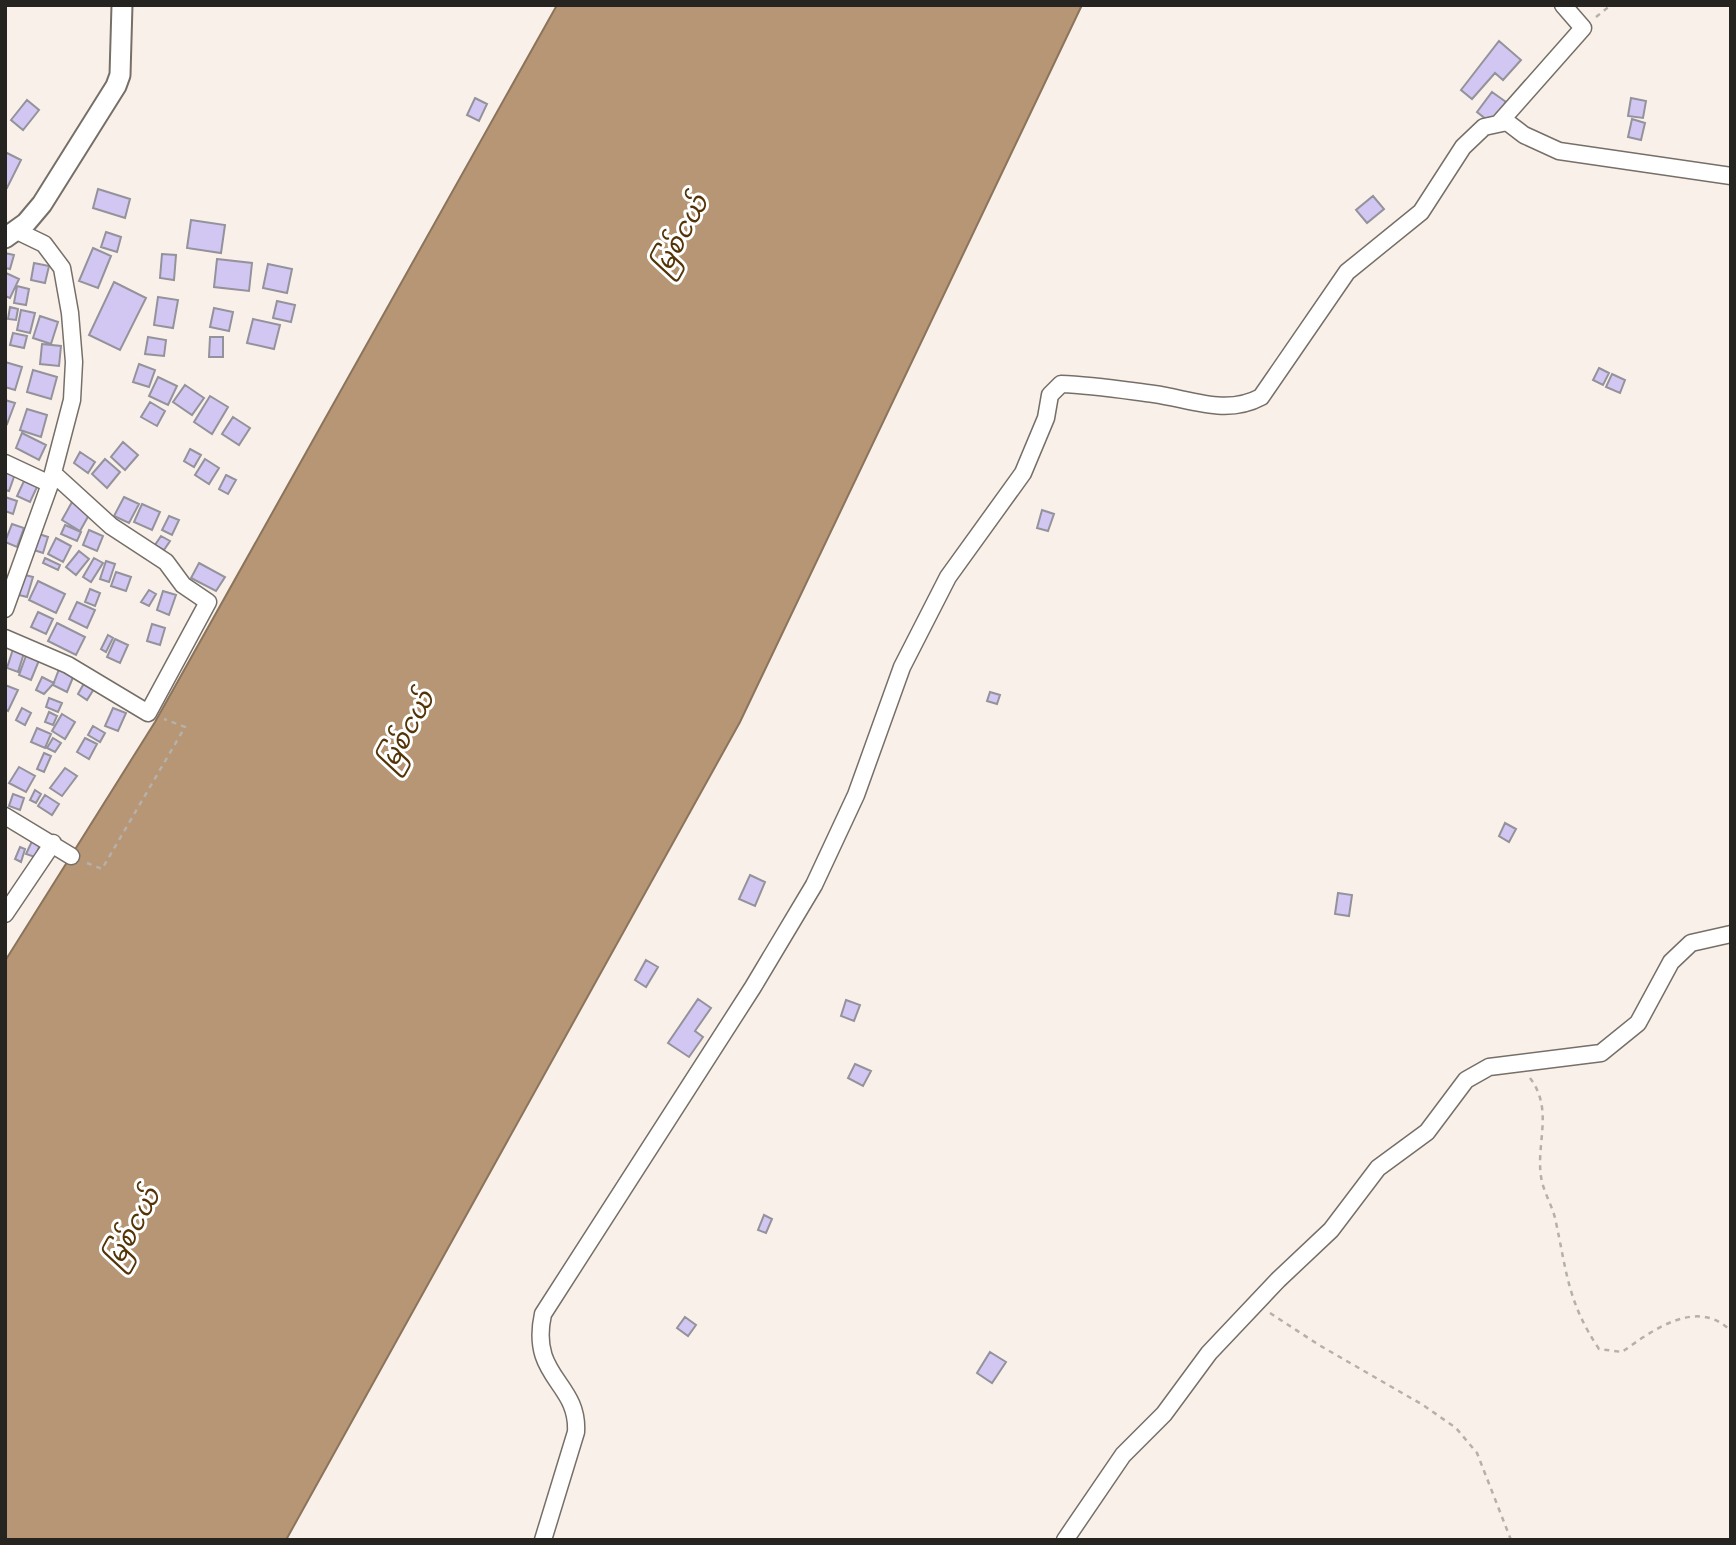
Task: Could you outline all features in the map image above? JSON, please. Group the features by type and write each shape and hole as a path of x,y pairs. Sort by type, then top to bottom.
{"street":[{"path":"7,600 53,480 74,384 66,283 62,268 44,244 11,235 42,204 116,86 120,75 122,5"},
{"path":"1499,123 1583,28 1563,5"},
{"path":"543,1540 577,1421 575,1409 542,1359 539,1334 543,1314 753,987 814,885 856,795 902,667 948,577 1023,473 1045,418 1050,395 1060,384 1157,395 1222,406 1245,406 1261,397 1347,272 1421,212 1463,146 1484,127 1507,122 1524,135 1559,151 1731,176"},
{"path":"5,463 53,480 111,526 166,562 183,585 208,602 148,713 68,665 5,638"},
{"path":"5,816 71,856"},
{"path":"5,914 52,843"},
{"path":"1065,1540 1123,1455 1164,1414 1209,1353 1331,1230 1378,1168 1427,1132 1466,1080 1489,1067 1508,1063 1601,1053 1638,1023 1671,961 1691,943 1731,934"}],"path":[{"path":"1583,28 1611,5"},
{"path":"71,856 102,869 185,727 148,713"},
{"path":"1508,1063 1524,1069 1538,1088 1545,1120 1542,1181 1554,1215 1564,1271 1579,1319 1599,1349 1622,1352 1659,1325 1688,1316 1720,1320 1731,1331"},
{"path":"1256,1303 1319,1345 1423,1405 1456,1429 1477,1453 1511,1540"}],"water":[{"name":"မြစ်ငယ်","path":"557,5 1082,5 740,722 286,1540 5,1540 5,961 155,722"}],"building":[{"path":"1499,41 1521,60 1503,80 1495,73 1472,99 1461,90"},
{"path":"1492,92 1506,102 1491,123 1477,112"},
{"path":"475,98 487,104 479,121 467,115"},
{"path":"1631,98 1646,101 1643,118 1628,116"},
{"path":"27,100 39,110 23,130 11,120"},
{"path":"1632,119 1645,123 1641,140 1628,137"},
{"path":"5,152 21,160 7,188 5,187"},
{"path":"98,189 130,199 125,218 93,208"},
{"path":"1373,196 1384,209 1367,223 1356,210"},
{"path":"191,220 225,225 221,253 187,248"},
{"path":"106,232 121,237 117,252 101,247"},
{"path":"93,248 111,256 98,288 79,281"},
{"path":"5,253 14,255 10,269 5,268"},
{"path":"162,254 176,255 174,280 160,278"},
{"path":"217,259 252,263 249,291 214,287"},
{"path":"34,263 49,266 45,283 31,280"},
{"path":"268,264 292,269 287,293 263,288"},
{"path":"6,273 19,279 10,298 5,296"},
{"path":"114,282 146,298 120,350 89,335"},
{"path":"17,286 29,289 26,305 14,303"},
{"path":"158,297 178,300 173,328 154,325"},
{"path":"277,301 295,305 291,322 273,318"},
{"path":"10,307 18,309 16,320 8,319"},
{"path":"214,308 233,312 229,331 210,327"},
{"path":"21,310 35,313 30,333 17,330"},
{"path":"40,316 58,322 51,344 33,338"},
{"path":"253,319 280,325 274,349 247,343"},
{"path":"13,333 27,336 24,348 10,345"},
{"path":"148,337 166,340 164,356 145,354"},
{"path":"210,337 223,337 223,357 209,357"},
{"path":"42,344 61,346 59,366 40,364"},
{"path":"5,362 22,367 15,390 5,387"},
{"path":"139,364 155,370 149,387 133,382"},
{"path":"1599,368 1609,373 1603,385 1593,380"},
{"path":"33,370 57,377 51,399 27,392"},
{"path":"1612,374 1625,380 1620,393 1606,387"},
{"path":"158,377 177,386 168,405 149,396"},
{"path":"185,385 204,398 192,415 173,402"},
{"path":"210,396 228,407 212,434 194,422"},
{"path":"5,400 15,403 7,424 5,423"},
{"path":"150,402 165,411 157,426 141,417"},
{"path":"27,409 47,415 41,437 20,430"},
{"path":"233,417 250,428 239,445 222,434"},
{"path":"22,433 46,445 39,460 16,448"},
{"path":"123,442 138,455 125,470 111,457"},
{"path":"190,449 201,455 194,467 184,461"},
{"path":"80,452 95,462 88,473 74,463"},
{"path":"105,459 120,472 107,488 92,474"},
{"path":"205,459 219,468 209,484 195,475"},
{"path":"6,471 15,474 9,491 5,490"},
{"path":"226,475 236,480 228,494 219,489"},
{"path":"24,481 37,487 30,502 17,496"},
{"path":"5,497 17,501 13,514 5,511"},
{"path":"124,497 139,504 129,523 114,516"},
{"path":"72,502 90,513 80,531 62,520"},
{"path":"142,504 160,512 152,530 134,522"},
{"path":"1042,510 1054,514 1048,531 1037,528"},
{"path":"169,516 179,520 172,535 162,530"},
{"path":"12,524 24,528 17,547 5,542"},
{"path":"65,525 81,532 77,541 61,534"},
{"path":"89,530 103,536 97,551 83,545"},
{"path":"39,534 48,537 43,553 34,550"},
{"path":"161,536 170,541 164,550 155,545"},
{"path":"56,538 71,546 63,562 48,554"},
{"path":"79,551 89,559 76,575 66,567"},
{"path":"45,558 60,565 58,570 43,563"},
{"path":"94,558 103,563 91,582 83,577"},
{"path":"106,561 115,564 109,582 100,579"},
{"path":"199,563 225,577 216,591 191,578"},
{"path":"116,572 131,577 126,591 111,586"},
{"path":"21,574 33,577 27,597 15,594"},
{"path":"38,581 65,594 56,613 29,600"},
{"path":"90,589 100,593 95,606 85,602"},
{"path":"149,590 156,594 149,606 141,602"},
{"path":"163,591 176,595 169,615 157,610"},
{"path":"77,602 95,610 87,628 69,619"},
{"path":"38,612 53,619 46,634 31,627"},
{"path":"57,623 85,637 76,655 48,641"},
{"path":"152,624 165,628 160,645 147,641"},
{"path":"108,635 113,638 106,652 101,649"},
{"path":"115,639 128,645 120,663 107,657"},
{"path":"13,649 24,653 18,672 7,668"},
{"path":"27,653 40,658 31,680 19,675"},
{"path":"61,664 76,670 67,692 53,685"},
{"path":"42,677 54,683 44,694 36,690"},
{"path":"87,678 97,684 87,700 78,694"},
{"path":"5,685 18,690 8,711 5,709"},
{"path":"990,692 1000,695 997,704 987,701"},
{"path":"49,698 62,703 58,712 46,707"},
{"path":"22,708 31,713 25,725 16,720"},
{"path":"113,708 126,713 118,731 105,726"},
{"path":"49,712 57,716 53,725 45,722"},
{"path":"62,714 75,722 65,739 52,731"},
{"path":"93,726 105,733 100,742 88,735"},
{"path":"37,728 51,734 45,748 31,742"},
{"path":"53,738 61,743 55,752 47,748"},
{"path":"85,738 97,744 89,759 77,752"},
{"path":"44,753 51,756 44,772 37,769"},
{"path":"19,767 35,776 26,792 9,783"},
{"path":"65,768 77,776 62,796 50,788"},
{"path":"35,790 41,794 36,803 30,800"},
{"path":"13,794 24,798 20,810 9,806"},
{"path":"45,795 59,804 52,815 38,806"},
{"path":"1505,823 1516,829 1509,842 1499,836"},
{"path":"34,837 42,840 35,857 26,854"},
{"path":"20,847 25,849 21,862 15,859"},
{"path":"750,875 765,882 755,906 739,899"},
{"path":"1338,893 1352,895 1349,916 1335,914"},
{"path":"646,960 658,967 646,987 635,980"},
{"path":"698,999 711,1008 695,1031 703,1037 689,1057 668,1043"},
{"path":"846,1000 860,1005 854,1021 841,1016"},
{"path":"855,1064 871,1071 863,1086 848,1078"},
{"path":"764,1215 772,1219 766,1233 758,1230"},
{"path":"685,1317 696,1325 688,1336 677,1328"},
{"path":"990,1352 1006,1362 992,1383 977,1373"}]}
